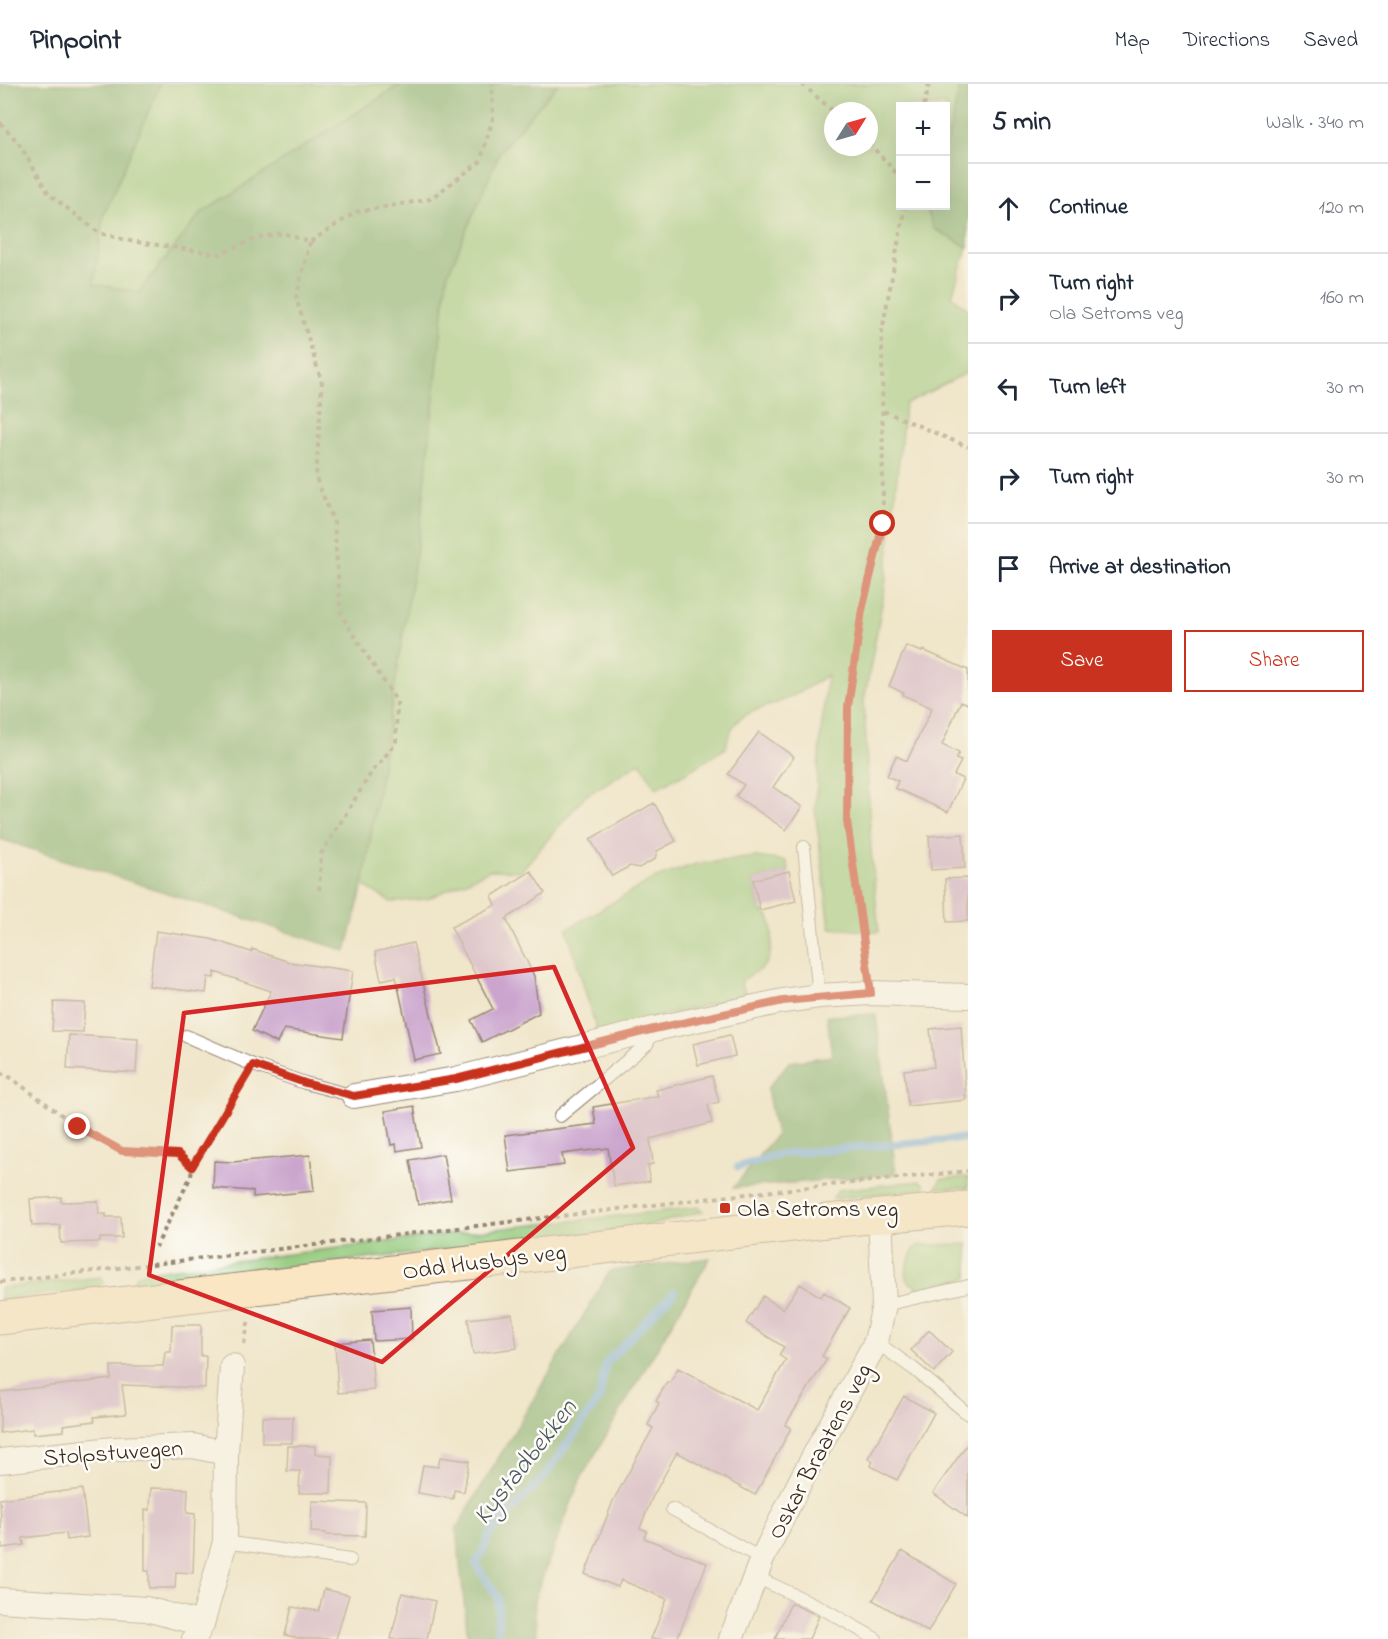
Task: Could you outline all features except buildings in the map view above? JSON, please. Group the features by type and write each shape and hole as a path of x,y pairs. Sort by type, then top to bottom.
{"street":[{"path":"354,1096 456,1079 654,1029 783,1001 871,993 968,996"},
{"name":"Odd Husbys veg","path":"0,1318 880,1216 968,1208"},
{"name":"Oskar Braatens veg","path":"731,1639 759,1568 801,1480 876,1342 884,1305 880,1216"},
{"path":"0,1600 147,1609 198,1631 225,1542 226,1452 232,1366"},
{"name":"Stolpstuvegen","path":"0,1461 113,1449 193,1446 226,1452"}],"lane":[{"path":"804,847 819,996"},
{"path":"560,1116 647,1044 654,1029"},
{"path":"186,1036 253,1065 305,1083 354,1096"},
{"path":"884,1305 968,1286"},
{"name":"Oskar Braatens veg","path":"876,1342 914,1369 968,1414"},
{"name":"Oskar Braatens veg","path":"672,1509 759,1568"},
{"path":"225,1542 350,1560"},
{"path":"759,1568 876,1639"}],"path":[{"path":"319,892 321,854 371,773 396,743 397,702 341,615 334,523 316,478 322,383 296,298 310,242 356,212 430,199 480,162 493,118 492,84"},
{"path":"802,84 824,103"},
{"path":"925,102 929,84"},
{"path":"0,123 18,142 48,194 99,233 130,242 219,254 257,238 283,233 310,242"},
{"path":"878,153 896,173"},
{"path":"871,993 847,821 848,707 862,610 883,524 882,331 904,210"},
{"path":"884,411 968,447"},
{"path":"156,1247 191,1176 192,1167 253,1065"},
{"path":"0,1073 7,1075 78,1127 122,1151 178,1154 192,1167"},
{"path":"0,1282 771,1191 968,1171"},
{"path":"232,1366 243,1351 251,1309"}],"highlighted area":[{"path":"554,967 633,1148 382,1362 149,1275 184,1013"}],"green space":[{"path":"0,84 160,84 103,217 94,284 139,292 201,213 401,84 558,84 500,151 447,276 421,521 363,885 346,951 0,839"},
{"path":"160,84 401,84 201,213 139,292 94,285 103,217"},
{"path":"558,84 945,84 960,87 950,130 950,102 896,102 896,210 927,210 934,229 967,247 952,296 968,309 968,372 905,404 885,587 864,701 871,850 879,932 830,928 815,809 827,675 792,697 747,714 734,726 726,748 656,788 640,762 584,797 521,871 490,870 427,899 391,902 363,885 421,521 447,276 500,151"},
{"path":"945,84 968,84 968,247 934,229 927,210 950,210 950,130 960,87"},
{"path":"756,857 786,861 789,871 753,880 760,910 768,915 770,920 772,940 766,964 742,981 741,985 747,995 597,1032 567,929 653,879 696,864"},
{"path":"876,1014 896,1174 733,1188 776,1135 767,1089 789,1062 832,1056 827,1016"},
{"path":"968,1177 968,1188 936,1188 941,1179"},
{"path":"920,1181 925,1185 923,1189 832,1199 838,1190"},
{"path":"700,1207 703,1211 645,1227 207,1277 134,1284 133,1282 138,1274 145,1272 468,1232"},
{"path":"968,1244 968,1278 921,1289 907,1281 908,1261 919,1245"},
{"path":"710,1258 580,1480 534,1600 537,1639 468,1639 456,1529 610,1271"},
{"path":"101,1277 104,1280 97,1288 0,1300 0,1288"}],"waterway":[{"name":"Kystadbekken","path":"738,1167 780,1154 968,1138"},
{"name":"Kystadbekken","path":"498,1639 498,1597 476,1565 491,1532 544,1477 599,1399 606,1363 674,1292"}],"place":[{"name":"Ola Setroms veg","path":"725,1208"}],"route":[{"path":"78,1127 122,1151 178,1154 192,1167 253,1065 305,1083 354,1096 456,1079 654,1029 783,1001 871,993 847,821 848,707 862,610 883,524"}]}
